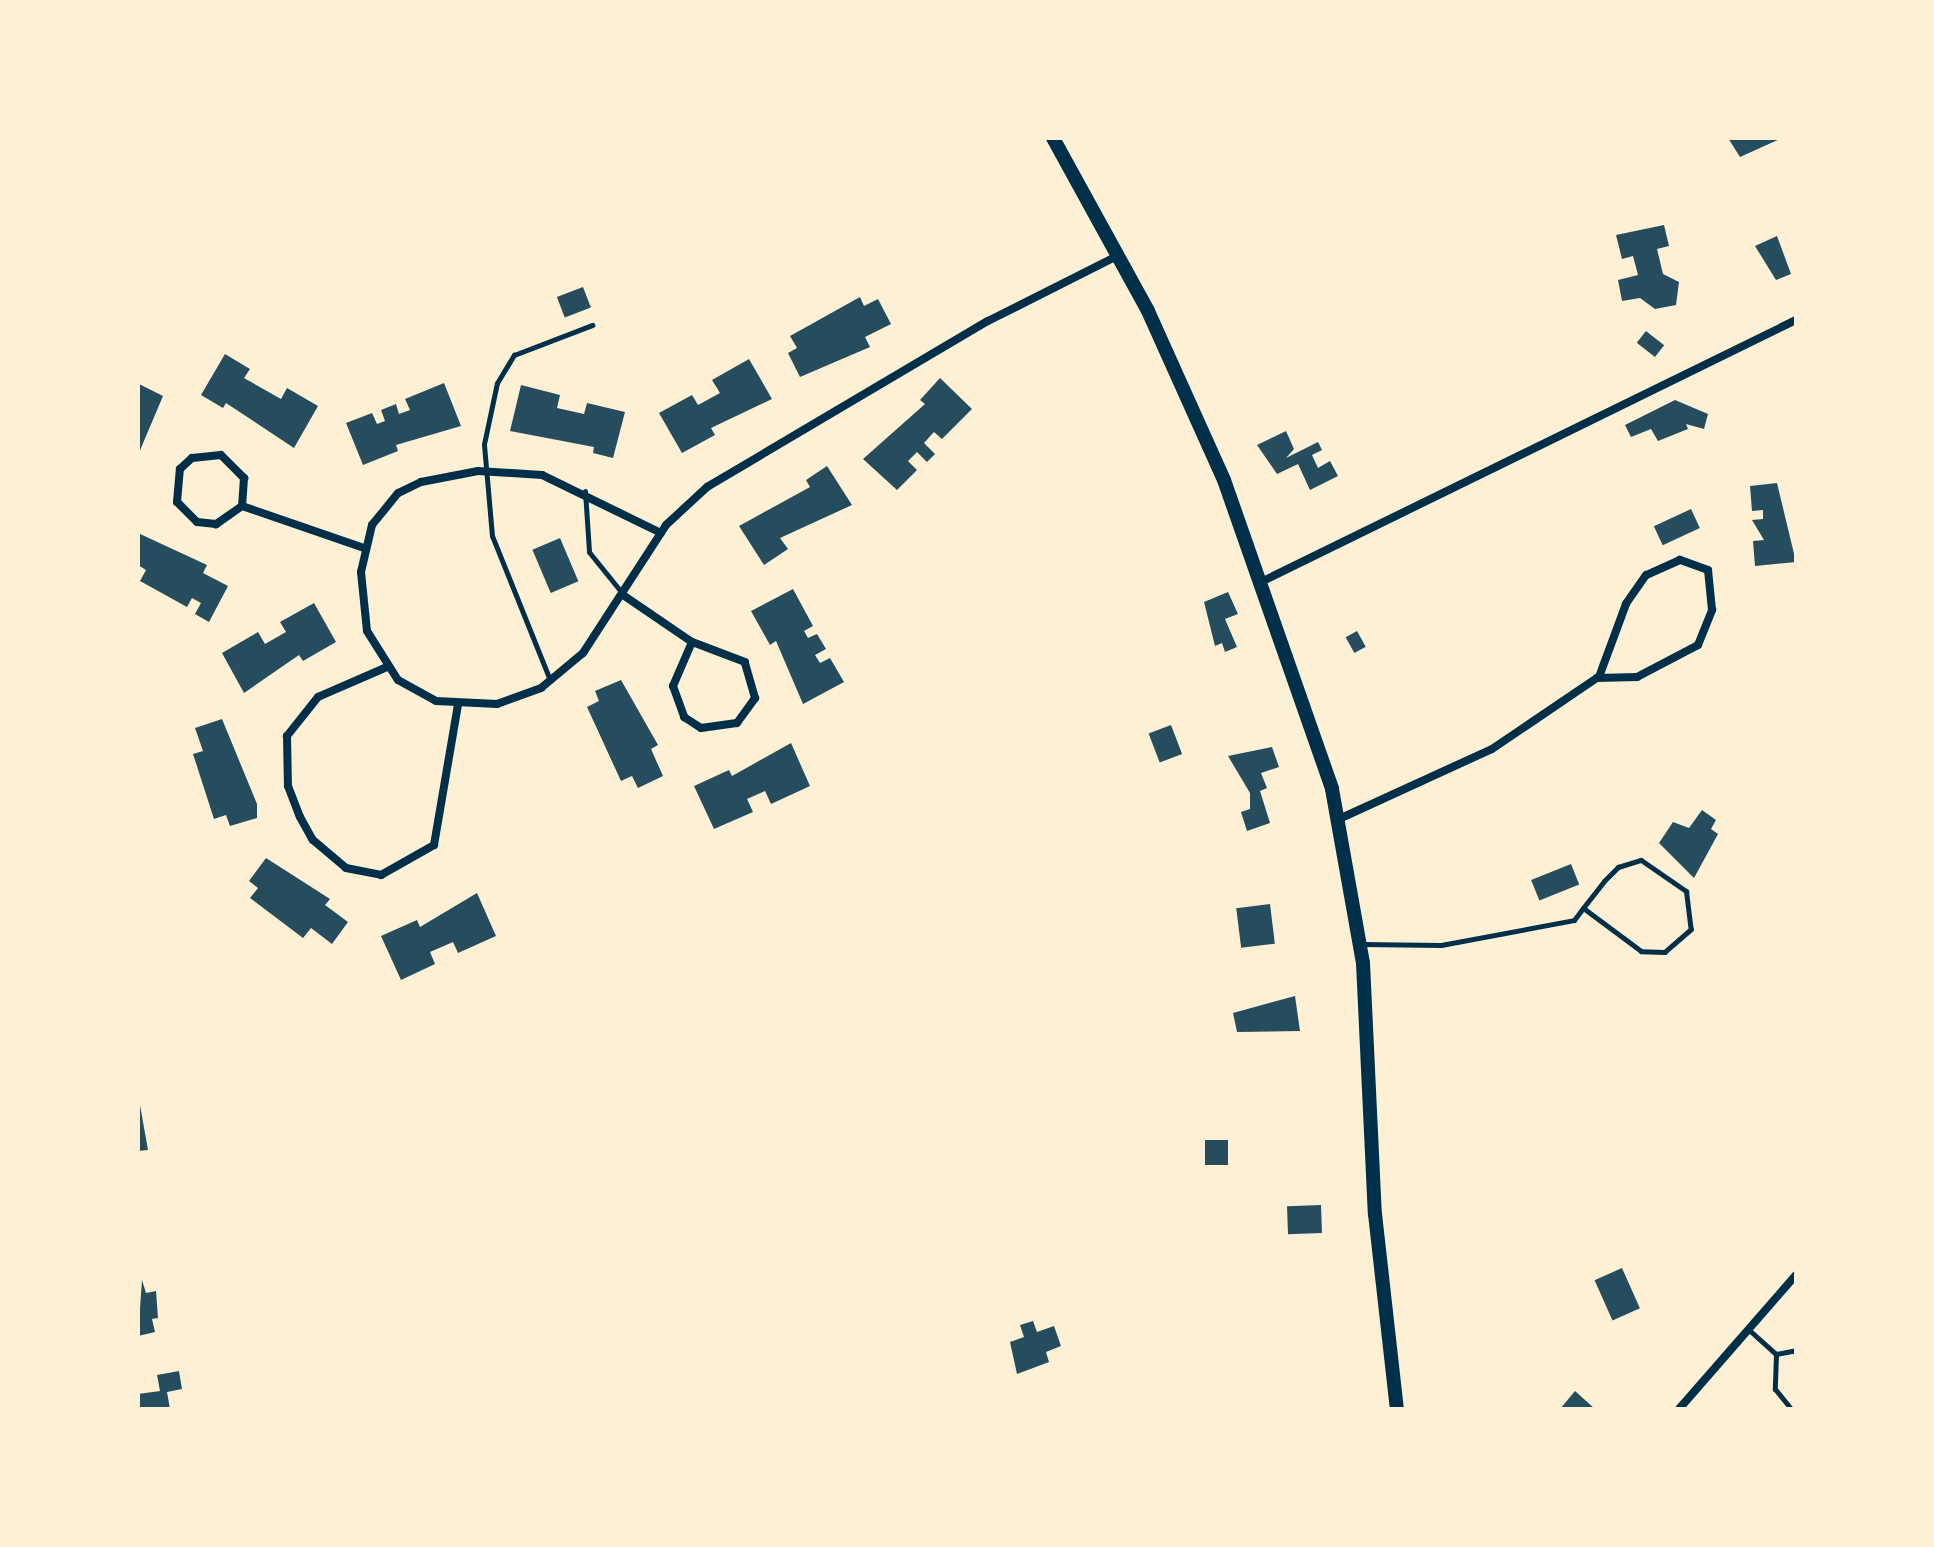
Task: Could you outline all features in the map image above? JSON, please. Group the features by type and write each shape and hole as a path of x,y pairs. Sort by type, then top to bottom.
{"street":[{"path":"1053,138 1176,367 1263,581 1339,819 1361,944 1375,1214 1397,1409"},
{"path":"661,533 585,491 542,475 483,471 445,475 398,493 364,548 363,611 387,667 414,691 458,705 497,704 551,681 583,653 661,533 707,487 749,460 1117,256"},
{"path":"1263,581 1796,320"},
{"path":"221,455 244,478 242,506 216,524 197,522 177,502 180,469 192,458 221,455"},
{"path":"242,506 364,548"},
{"path":"1339,819 1492,749 1599,677 1637,677 1698,645 1712,610 1708,570 1680,560 1646,575 1626,604 1599,677"},
{"path":"623,595 692,642 745,662 755,698 737,723 701,728 676,703 673,686 692,642"},
{"path":"387,667 318,697 287,736 288,786 300,817 313,840 346,868 381,875 434,845 458,705"},
{"path":"1679,1409 1796,1275"}],"lane":[{"path":"551,681 492,536 483,471 490,408 506,365 527,348 592,325"},
{"path":"585,491 589,552 623,595"},
{"path":"1361,944 1441,945 1574,920 1583,908 1618,867 1641,860 1686,891 1691,929 1665,952 1641,951 1583,908"},
{"path":"1747,1328 1776,1354 1775,1389 1791,1409"},
{"path":"1776,1354 1796,1350"}],"building":[{"path":"1728,138 1782,138 1740,157"},
{"path":"1664,225 1669,246 1657,249 1663,274 1679,282 1676,305 1655,309 1640,298 1622,301 1618,280 1638,275 1633,256 1622,259 1616,235"},
{"path":"1777,236 1791,274 1776,280 1755,246"},
{"path":"583,287 591,308 565,318 557,297"},
{"path":"860,297 864,306 878,299 891,324 865,337 870,347 800,377 788,353 797,348 790,336"},
{"path":"1646,331 1664,345 1655,357 1637,343"},
{"path":"225,354 250,369 244,378 281,399 287,388 318,406 294,448 226,403 223,408 201,395"},
{"path":"749,359 772,399 711,428 715,435 682,453 659,413 692,395 698,405 720,393 712,380"},
{"path":"940,378 972,409 942,439 934,432 924,443 935,454 927,462 917,452 908,461 917,470 897,490 863,459 925,404 920,400"},
{"path":"444,383 461,426 396,445 398,451 363,465 346,423 372,413 377,424 385,421 381,410 396,404 399,414 410,410 405,399"},
{"path":"521,385 560,395 557,408 584,414 587,403 625,412 613,458 593,453 594,447 510,431"},
{"path":"138,386 163,396 138,455"},
{"path":"1675,400 1708,414 1704,429 1686,424 1688,429 1658,441 1651,429 1631,437 1625,425"},
{"path":"1286,431 1294,449 1286,458 1318,442 1322,450 1312,455 1318,468 1330,461 1338,476 1310,490 1298,464 1277,474 1257,445"},
{"path":"827,466 852,505 780,538 788,549 764,565 739,526 810,487 806,480"},
{"path":"1777,483 1796,562 1755,566 1753,541 1764,540 1752,520 1763,519 1763,510 1752,511 1750,486"},
{"path":"1691,509 1700,528 1663,545 1654,526"},
{"path":"138,533 207,565 203,573 228,586 209,622 195,614 201,603 192,598 187,607 140,581 146,570 138,565"},
{"path":"560,538 578,581 551,593 532,550"},
{"path":"793,589 813,626 804,631 808,638 817,634 826,649 815,655 820,663 830,658 844,682 803,704 776,641 770,645 751,611"},
{"path":"1228,592 1238,614 1225,619 1237,647 1225,652 1222,643 1215,646 1204,602"},
{"path":"314,603 336,642 303,661 299,655 244,693 222,653 258,632 265,644 286,632 280,622"},
{"path":"1357,631 1366,647 1354,653 1346,637"},
{"path":"621,680 658,745 651,749 663,776 638,788 632,776 621,781 587,707 599,701 595,691"},
{"path":"222,719 257,804 257,818 230,826 226,815 214,819 193,754 203,751 195,728"},
{"path":"1171,725 1182,754 1160,763 1149,734"},
{"path":"791,743 810,786 771,804 765,791 747,799 753,812 714,829 694,786 729,770 732,776"},
{"path":"1272,747 1279,767 1261,773 1267,788 1260,791 1270,823 1247,831 1241,812 1250,809 1250,793 1228,756"},
{"path":"1702,810 1716,820 1711,829 1718,834 1694,878 1659,843 1673,822 1689,828"},
{"path":"266,858 330,899 325,905 348,922 332,944 311,928 303,938 250,898 258,888 249,881"},
{"path":"1571,864 1579,884 1539,901 1531,880"},
{"path":"477,893 496,936 458,953 453,942 430,952 435,964 401,980 381,936 417,920 420,927"},
{"path":"1270,904 1275,944 1241,948 1236,908"},
{"path":"1295,996 1300,1031 1237,1032 1233,1013"},
{"path":"138,1094 148,1150 138,1151"},
{"path":"1205,1140 1228,1140 1228,1165 1205,1165"},
{"path":"1321,1205 1322,1233 1288,1234 1287,1206"},
{"path":"1622,1268 1640,1308 1612,1320 1595,1280"},
{"path":"142,1280 146,1293 156,1291 158,1318 152,1319 155,1332 138,1336"},
{"path":"1033,1321 1037,1332 1054,1326 1061,1346 1046,1352 1049,1362 1017,1374 1010,1342 1024,1337 1020,1325"},
{"path":"179,1371 182,1389 167,1392 170,1409 138,1409 138,1394 160,1391 157,1375"},
{"path":"1575,1391 1595,1409 1560,1409"}]}
